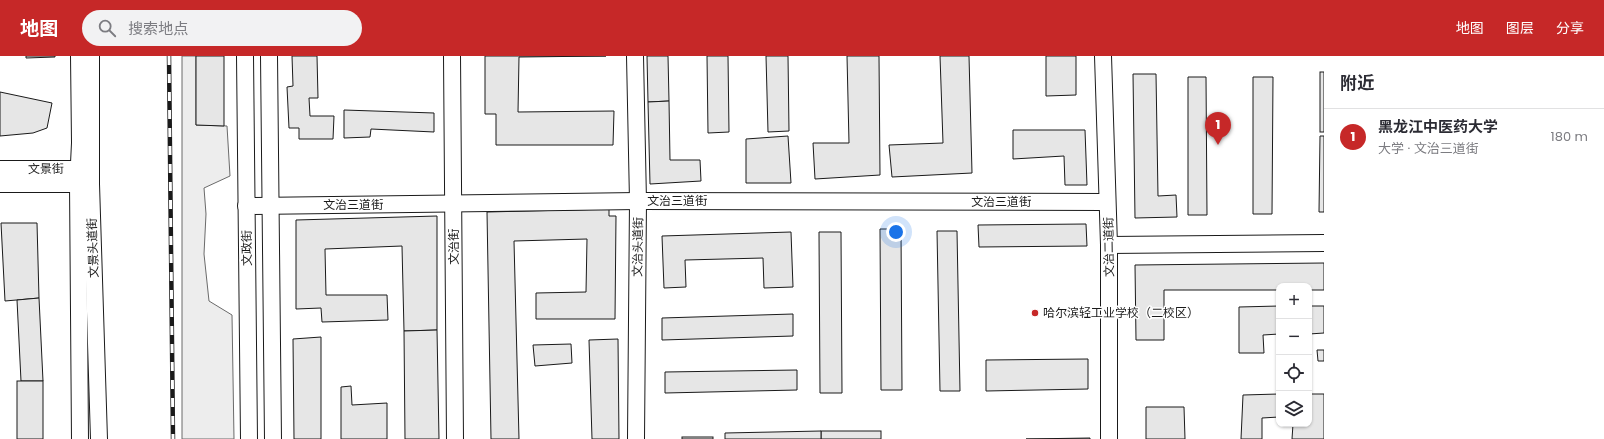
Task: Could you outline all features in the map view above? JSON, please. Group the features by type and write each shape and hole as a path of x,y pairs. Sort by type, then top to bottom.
{"street":[{"name":"文景头道街","path":"79,56 80,143 85,176 99,439"},
{"name":"文景头道街","path":"80,439 85,176 91,56"},
{"name":"文政街","path":"245,56 249,439"},
{"name":"文政街","path":"269,56 272,439"},
{"name":"文治街","path":"452,56 455,439"},
{"name":"文治头道街","path":"635,56 638,201 636,439"},
{"name":"文治二道街","path":"1103,56 1109,245 1109,439"},
{"name":"文景街","path":"0,169 85,176"},
{"name":"文景街","path":"0,184 85,176"},
{"name":"文治三道街","path":"246,206 638,201 1108,202"},
{"path":"1109,245 1324,243"}],"shaded area":[{"path":"182,56 196,56 196,125 227,126 230,176 204,188 206,214 204,254 209,301 232,315 234,439 182,439"}],"building":[{"path":"26,56 55,56 55,57 26,58"},
{"path":"196,56 224,56 224,126 196,125"},
{"path":"292,56 317,56 318,98 309,98 310,116 334,116 333,139 299,139 299,128 289,128 287,87 293,86"},
{"path":"485,56 606,56 519,57 518,112 614,111 613,145 496,145 496,114 485,114"},
{"path":"647,56 668,56 669,101 648,102"},
{"path":"707,56 728,56 729,132 708,133"},
{"path":"766,56 788,56 789,131 768,132"},
{"path":"847,56 879,56 880,175 815,179 813,143 849,143"},
{"path":"940,56 969,56 972,173 892,177 889,145 943,143"},
{"path":"1046,56 1076,56 1076,95 1046,96"},
{"path":"1320,72 1324,72 1324,132 1320,132"},
{"path":"1133,74 1156,74 1158,196 1176,195 1177,217 1135,218"},
{"path":"1188,77 1206,77 1207,215 1188,215"},
{"path":"1253,77 1273,77 1272,214 1253,214"},
{"path":"0,92 52,103 47,128 33,133 0,136"},
{"path":"669,101 670,160 700,160 701,181 650,184 648,102"},
{"path":"344,110 434,113 434,132 371,129 370,137 344,138"},
{"path":"1013,130 1085,130 1087,185 1065,185 1064,156 1013,159"},
{"path":"788,136 791,183 746,183 746,139"},
{"path":"1320,136 1324,136 1324,212 1319,212"},
{"path":"609,209 609,216 616,216 615,319 536,319 536,293 586,292 587,239 514,241 519,439 491,439 487,212"},
{"path":"437,216 437,330 404,331 402,246 325,249 326,295 387,295 388,320 322,322 321,308 296,309 296,220"},
{"path":"1,223 37,223 39,298 5,301"},
{"path":"1086,224 1087,246 979,247 978,225"},
{"path":"880,229 901,229 902,390 881,390"},
{"path":"937,231 957,231 960,391 940,391"},
{"path":"791,232 793,287 764,288 763,258 685,260 686,287 664,288 662,236"},
{"path":"819,232 841,232 842,393 820,393"},
{"path":"1324,263 1324,290 1312,290 1312,283 1276,283 1276,290 1164,290 1164,340 1136,340 1135,265"},
{"path":"39,298 43,381 21,381 17,300"},
{"path":"1276,306 1276,334 1263,335 1264,353 1239,353 1239,307"},
{"path":"1312,306 1324,306 1324,333 1312,334"},
{"path":"793,314 793,336 662,340 662,318"},
{"path":"437,330 439,439 405,439 404,331"},
{"path":"321,337 321,439 294,439 293,339"},
{"path":"618,339 619,439 592,439 589,340"},
{"path":"571,344 572,363 535,366 533,345"},
{"path":"1317,350 1324,350 1324,361 1318,361"},
{"path":"1088,359 1088,389 986,391 986,360"},
{"path":"797,370 797,390 665,393 665,372"},
{"path":"17,381 43,381 43,439 17,439"},
{"path":"351,386 352,405 387,403 387,439 341,439 341,387"},
{"path":"1276,394 1276,417 1262,418 1262,439 1241,439 1243,395"},
{"path":"1312,394 1324,394 1324,439 1292,439 1293,427 1312,427"},
{"path":"1146,407 1184,407 1185,439 1146,439"},
{"path":"821,431 881,431 881,439 821,439"},
{"path":"821,431 821,439 725,439 725,433"},
{"path":"682,437 713,437 713,439 682,439"},
{"path":"1090,438 1090,439 1026,439"}],"railway":[{"path":"169,56 173,439"}],"place":[{"name":"黑龙江中医药大学","path":"1218,145"},
{"name":"哈尔滨轻工业学校（二校区）","path":"1035,313"}]}
